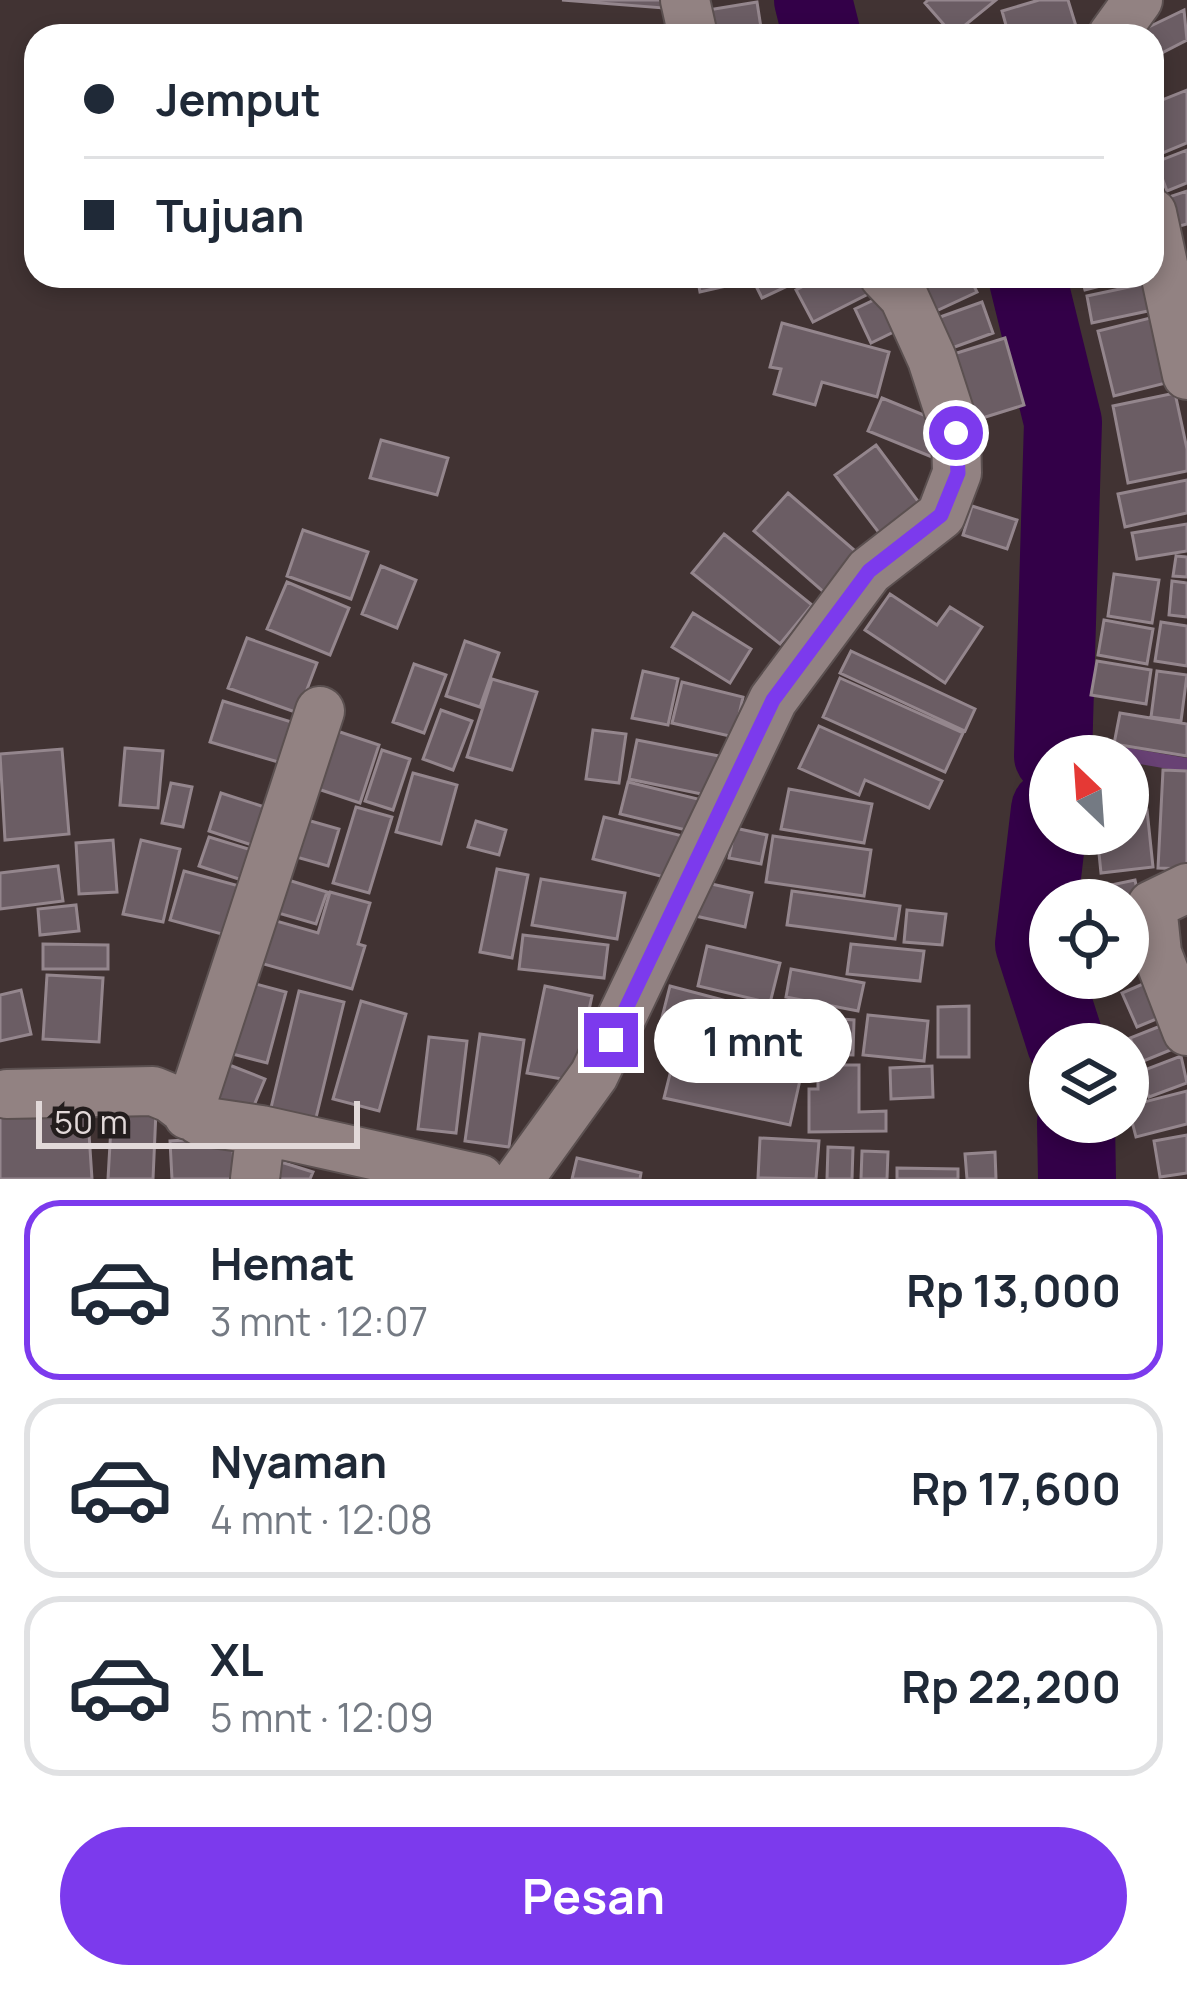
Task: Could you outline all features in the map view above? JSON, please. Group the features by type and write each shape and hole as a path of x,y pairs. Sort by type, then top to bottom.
{"street":[{"path":"1164,269 1187,375"},
{"path":"519,1179 594,1075 773,700 869,571 941,515 958,473 956,433 932,359 895,288"},
{"path":"188,1115 320,711"},
{"path":"1187,888 1152,905 1157,953 1187,1031"},
{"path":"7,1094 153,1091 200,1121 262,1130 479,1179"},
{"path":"255,1179 262,1130"}],"building":[{"path":"562,0 663,0 663,8"},
{"path":"996,0 967,24 943,24 925,3"},
{"path":"1039,0 1068,0 1075,24 1006,24 1002,11"},
{"path":"757,2 760,24 698,24 696,12"},
{"path":"1184,10 1187,40 1164,52 1164,24 1155,24"},
{"path":"1187,90 1187,143 1164,152 1164,99"},
{"path":"1187,150 1187,183 1167,191 1164,159"},
{"path":"1187,191 1187,224 1169,229 1164,199"},
{"path":"757,288 783,288 762,298"},
{"path":"872,288 874,291 813,322 796,290"},
{"path":"907,288 975,288 977,292 921,318"},
{"path":"1124,288 1158,288 1162,308 1092,323 1087,296"},
{"path":"895,290 910,324 871,343 855,309"},
{"path":"982,302 993,333 941,352 929,321"},
{"path":"1158,316 1174,381 1114,396 1098,331"},
{"path":"782,323 889,352 877,397 822,382 815,405 774,394 781,369 770,367"},
{"path":"1005,338 1024,405 963,424 944,357"},
{"path":"1175,393 1187,471 1128,483 1113,406"},
{"path":"882,398 946,424 932,457 868,431"},
{"path":"381,440 448,458 437,495 370,478"},
{"path":"876,445 926,512 886,542 835,475"},
{"path":"1187,480 1187,513 1125,527 1118,494"},
{"path":"788,493 861,556 827,595 754,531"},
{"path":"972,506 1017,520 1007,549 963,535"},
{"path":"1187,524 1187,551 1137,559 1132,533"},
{"path":"303,530 368,552 351,599 287,576"},
{"path":"724,534 812,605 780,644 692,573"},
{"path":"1176,556 1187,557 1187,577 1173,576"},
{"path":"381,566 416,580 397,628 362,614"},
{"path":"1114,574 1159,580 1152,623 1108,616"},
{"path":"1172,581 1187,583 1187,617 1169,615"},
{"path":"287,582 349,608 330,655 267,629"},
{"path":"890,594 937,625 950,607 982,627 945,683 865,630"},
{"path":"693,613 751,649 730,683 672,647"},
{"path":"1104,620 1153,629 1147,664 1098,655"},
{"path":"1161,622 1187,626 1187,666 1155,661"},
{"path":"247,638 317,663 298,713 228,688"},
{"path":"465,641 499,653 480,707 446,696"},
{"path":"851,651 975,709 965,731 840,673"},
{"path":"1097,661 1151,670 1146,704 1091,695"},
{"path":"414,664 446,675 424,733 393,722"},
{"path":"643,671 678,679 668,725 632,718"},
{"path":"1157,671 1187,675 1181,721 1151,717"},
{"path":"840,678 963,733 945,772 823,717"},
{"path":"492,679 537,692 512,770 467,757"},
{"path":"682,682 743,697 734,737 672,723"},
{"path":"223,701 298,724 285,764 210,742"},
{"path":"441,710 472,721 453,770 423,759"},
{"path":"1120,713 1187,724 1187,756 1149,750 1149,735 1116,735"},
{"path":"322,726 379,745 360,803 303,784"},
{"path":"819,726 942,781 929,808 865,780 859,795 799,768"},
{"path":"593,730 626,734 619,783 586,779"},
{"path":"637,740 719,756 711,796 629,779"},
{"path":"125,748 163,751 158,808 120,805"},
{"path":"62,749 69,834 5,840 0,754"},
{"path":"382,750 410,759 393,810 365,801"},
{"path":"1163,770 1187,771 1187,869 1158,868"},
{"path":"413,773 457,785 441,844 396,832"},
{"path":"628,782 702,800 694,832 620,814"},
{"path":"171,783 192,787 183,827 162,823"},
{"path":"789,789 872,804 864,843 781,829"},
{"path":"221,793 280,812 267,850 209,831"},
{"path":"356,807 392,817 369,893 333,883"},
{"path":"293,816 339,829 328,866 282,853"},
{"path":"604,817 687,837 676,880 593,859"},
{"path":"476,821 506,830 499,855 468,847"},
{"path":"735,828 767,835 761,864 729,858"},
{"path":"1149,829 1153,867 1101,873 1099,855 1149,855"},
{"path":"773,836 871,850 864,896 766,882"},
{"path":"209,837 258,852 248,882 199,866"},
{"path":"113,840 117,892 79,894 76,843"},
{"path":"141,840 180,849 163,922 123,914"},
{"path":"58,866 63,901 0,909 0,873"},
{"path":"497,869 528,875 512,958 480,952"},
{"path":"184,871 243,887 229,936 170,920"},
{"path":"272,875 327,892 316,924 261,908"},
{"path":"541,879 625,893 617,939 532,925"},
{"path":"698,881 752,893 745,927 691,915"},
{"path":"792,891 900,906 895,939 787,925"},
{"path":"330,892 370,903 358,944 365,946 352,989 246,959 259,916 318,933"},
{"path":"76,905 79,931 40,935 38,909"},
{"path":"907,910 946,914 942,945 904,942"},
{"path":"523,935 608,945 604,978 519,969"},
{"path":"43,944 108,945 108,969 43,969"},
{"path":"851,944 924,951 920,981 847,974"},
{"path":"707,946 780,963 770,1003 698,986"},
{"path":"791,969 864,983 858,1011 786,997"},
{"path":"47,975 103,978 99,1042 43,1039"},
{"path":"237,979 286,992 267,1063 217,1050"},
{"path":"1149,981 1166,1015 1135,1023 1125,999 1149,999"},
{"path":"545,986 592,996 574,1081 527,1073"},
{"path":"670,986 731,1002 719,1053 657,1037"},
{"path":"21,990 31,1034 0,1041 0,995"},
{"path":"299,991 344,1002 314,1126 269,1116"},
{"path":"361,1001 406,1014 379,1111 333,1099"},
{"path":"741,1002 813,1024 798,1074 725,1054"},
{"path":"969,1006 969,1057 938,1057 938,1007"},
{"path":"868,1015 928,1021 924,1061 863,1055"},
{"path":"827,1018 854,1020 853,1055 824,1054"},
{"path":"1168,1023 1178,1047 1149,1059 1149,1030"},
{"path":"480,1034 524,1040 509,1147 465,1141"},
{"path":"429,1037 467,1041 456,1133 418,1129"},
{"path":"675,1054 800,1080 790,1125 664,1098"},
{"path":"1181,1056 1187,1083 1149,1097 1149,1068"},
{"path":"214,1059 265,1079 248,1120 198,1100"},
{"path":"818,1065 859,1065 859,1112 886,1111 886,1131 809,1132 809,1089 818,1089"},
{"path":"932,1066 933,1097 891,1099 890,1068"},
{"path":"1187,1091 1187,1124 1149,1134 1149,1101"},
{"path":"87,1103 92,1179 0,1179 0,1109"},
{"path":"112,1109 156,1111 153,1179 108,1179"},
{"path":"1187,1135 1187,1173 1160,1177 1154,1141"},
{"path":"232,1137 235,1179 172,1179 170,1141"},
{"path":"760,1138 819,1141 816,1179 758,1178"},
{"path":"828,1147 853,1148 852,1179 827,1179"},
{"path":"862,1151 888,1152 887,1179 861,1179"},
{"path":"995,1152 996,1179 967,1179 965,1154"},
{"path":"577,1158 641,1173 640,1179 572,1179"},
{"path":"281,1162 313,1172 310,1179 275,1179"},
{"path":"897,1168 958,1169 958,1179 897,1179"}],"waterway":[{"path":"813,0 819,24"},
{"path":"1030,288 1063,422 1054,735"},
{"path":"1149,758 1187,765"},
{"path":"1045,855 1034,944 1059,1023"},
{"path":"1076,1143 1077,1179"}],"route":[{"path":"611,1040 773,700 869,571 941,515 958,473 956,433"}]}
